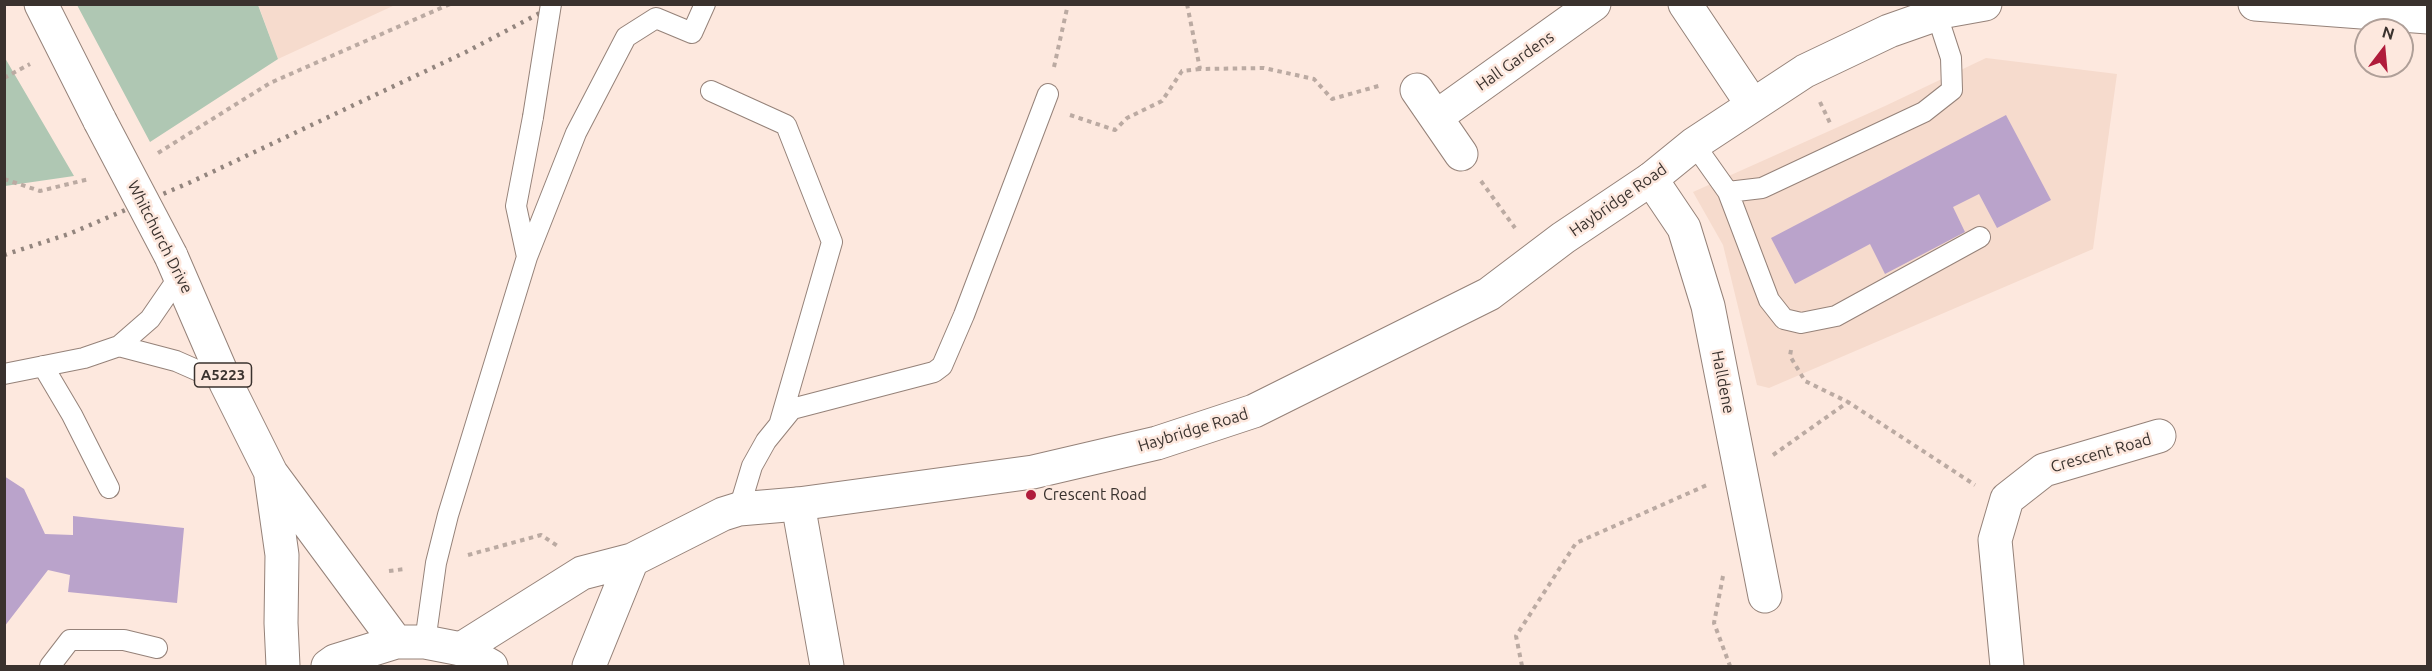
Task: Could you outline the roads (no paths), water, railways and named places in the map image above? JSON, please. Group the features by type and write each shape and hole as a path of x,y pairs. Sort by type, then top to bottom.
{"street":[{"name":"Whitchurch Drive","path":"41,4 176,265 226,383 271,473 410,642"},
{"name":"Hall Gardens","path":"1436,117 1594,4"},
{"path":"1685,4 1752,104"},
{"name":"Haybridge Road","path":"461,649 582,573 632,560 723,513 738,509 798,504 1034,472 1156,443 1254,411 1489,294 1651,179 1694,144 1805,71 1889,31 1937,15 1985,4"},
{"path":"2255,4 2427,17"},
{"path":"1417,90 1461,153"},
{"name":"Halldene","path":"1651,179 1684,228 1708,306 1764,596"},
{"name":"Crescent Road","path":"2007,666 1995,540 2007,499 2044,470 2159,436"},
{"name":"Whitchurch Drive","path":"271,473 282,555 280,623 283,666"},
{"path":"798,504 827,666"},
{"path":"589,666 632,560"},
{"path":"328,666 335,661 410,642 461,649 491,666"}],"lane":[{"path":"527,257 516,206 533,117 550,4"},
{"path":"410,642 436,563 448,514 527,257 576,132 626,37 656,18 692,33 705,4"},
{"path":"1728,192 1762,188 1923,112 1952,90 1951,58 1937,15"},
{"path":"711,91 786,125 832,242 780,424"},
{"path":"738,509 752,466 766,441 792,409 934,372 942,366 1046,100"},
{"path":"1694,144 1728,192 1769,300 1784,319 1795,321 1836,316 1980,237"},
{"path":"4,374 119,346 150,319 176,265"},
{"path":"119,346 176,361 226,383"},
{"path":"44,366 72,414 109,488"},
{"path":"50,666 70,639 124,640 156,648"}],"railway":[{"path":"4,255 69,234 191,182 466,52 557,4"}],"place":[{"name":"Crescent Road","path":"1031,495"}]}
